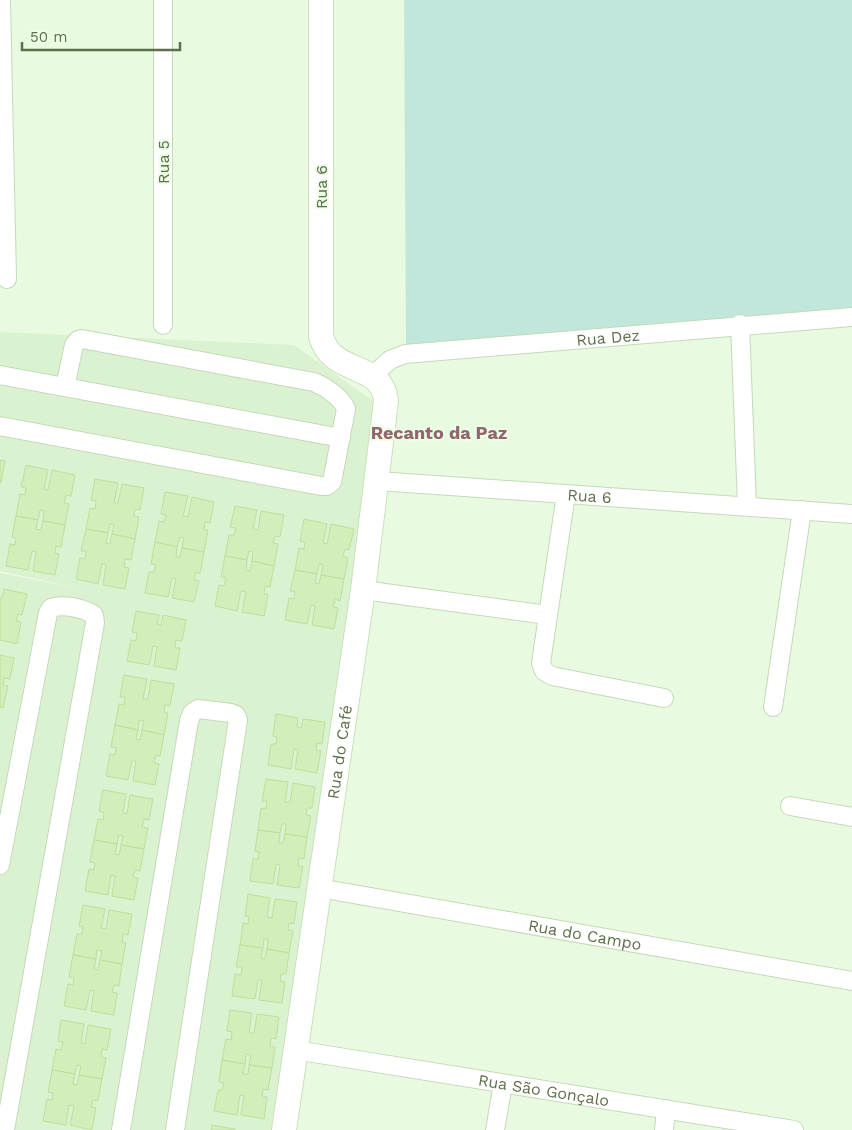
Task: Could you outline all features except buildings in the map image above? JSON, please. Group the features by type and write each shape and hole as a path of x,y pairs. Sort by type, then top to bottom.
{"main road":[{"name":"Rua 6","path":"321,0 321,336 323,346 332,357 372,376"},
{"name":"Rua do Café","path":"284,1130 378,481 386,401 382,386 372,376"}],"street":[{"path":"1,0 7,279"},
{"name":"Rua 5","path":"163,325 164,0"},
{"name":"Rua Dez","path":"372,376 396,356 405,354 740,324 852,316"},
{"path":"740,324 747,506"},
{"path":"0,426 320,486 327,486 332,482 346,415 344,403 322,385 314,382 82,339 78,340 74,345 65,387"},
{"path":"0,375 341,438"},
{"name":"Rua 6","path":"378,481 852,514"},
{"path":"566,494 541,663 544,671 552,676 664,698"},
{"path":"773,707 802,510"},
{"path":"363,590 548,615"},
{"path":"0,865 48,613 51,608 56,606 87,610 94,615 95,623 5,1130"},
{"path":"121,1130 189,721 192,713 198,709 231,713 236,715 238,720 175,1130"},
{"path":"790,806 852,817"},
{"name":"Rua do Campo","path":"319,888 852,981"},
{"name":"Rua São Gonçalo","path":"295,1050 794,1130"},
{"path":"495,1130 503,1084"},
{"path":"664,1130 666,1109"}],"shaded area":[{"path":"404,0 852,0 852,310 406,345"},
{"path":"0,332 294,345 373,401 344,641 271,1130 0,1130 0,573 83,589 0,571"}],"district":[{"name":"Recanto da Paz","path":"439,432"}]}
